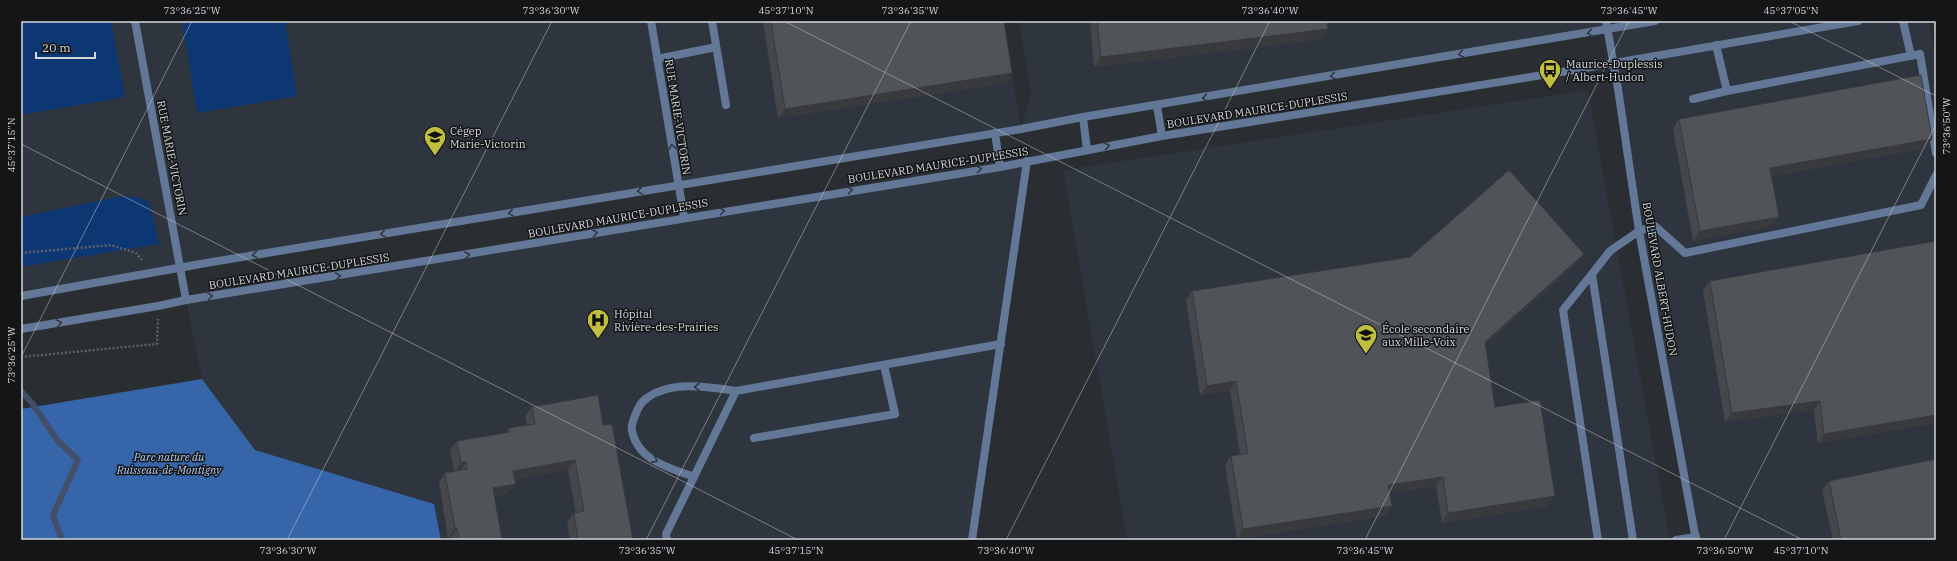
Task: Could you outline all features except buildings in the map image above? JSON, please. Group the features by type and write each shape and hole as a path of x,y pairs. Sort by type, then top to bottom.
{"street":[{"name":"RUE MARIE-VICTORIN","path":"135,21 182,269 186,300"},
{"name":"RUE MARIE-VICTORIN","path":"651,21 684,217"},
{"path":"712,21 726,105"},
{"name":"BOULEVARD ALBERT-HUDON","path":"1606,21 1639,231 1696,538"},
{"name":"BOULEVARD MAURICE-DUPLESSIS","path":"21,296 1655,21"},
{"name":"BOULEVARD MAURICE-DUPLESSIS","path":"21,329 684,217 1000,167 1162,136 1858,21"},
{"path":"1903,21 1911,56"},
{"path":"1716,45 1728,91"},
{"path":"657,59 716,47"},
{"path":"1693,99 1920,54 1936,153"},
{"path":"1157,106 1162,136"},
{"path":"1083,117 1087,150"},
{"path":"995,133 1000,167"},
{"path":"972,540 1027,162"},
{"path":"1598,540 1563,310 1610,251 1639,231 1654,226 1685,253 1921,204 1936,175"},
{"path":"1592,274 1633,540"},
{"path":"694,477 649,458 637,444 631,427 636,410 646,398 666,388 704,386 736,391 1000,344"},
{"path":"754,438 895,414 884,365"},
{"path":"667,540 666,534 736,391"},
{"path":"1676,540 1696,538"}],"path":[{"path":"21,253 111,245 136,253 153,274"},
{"path":"21,357 157,344 158,306"}],"shaded area":[{"path":"21,21 1004,21 1021,128 1031,94 1019,21 1929,21 1936,63 1936,540 1697,540 1607,30 1021,129 21,291"},
{"path":"21,21 111,21 125,97 21,115"},
{"path":"182,21 285,21 297,96 197,113"},
{"name":"École secondaire aux Mille-Voix","path":"1588,90 1670,540 1127,540 1063,170"},
{"name":"Hôpital Rivière-des-Prairies","path":"1027,161 972,540 441,540 434,504 255,450 202,379 186,300"},
{"path":"122,196 138,197 149,202 159,244 21,267 21,217"}],"green space":[{"name":"Parc nature du Ruisseau-de-Montigny","path":"202,379 255,450 434,504 441,540 21,540 21,409"}],"waterway":[{"path":"21,391 32,403 58,441 78,460 53,515 62,540"}],"place":[{"name":"Maurice-Duplessis / Albert-Hudon","path":"1550,90"},
{"name":"Cégep Marie-Victorin","path":"435,156"},
{"name":"Hôpital Rivière-des-Prairies","path":"598,340"},
{"name":"École secondaire aux Mille-Voix","path":"1366,354"}]}
